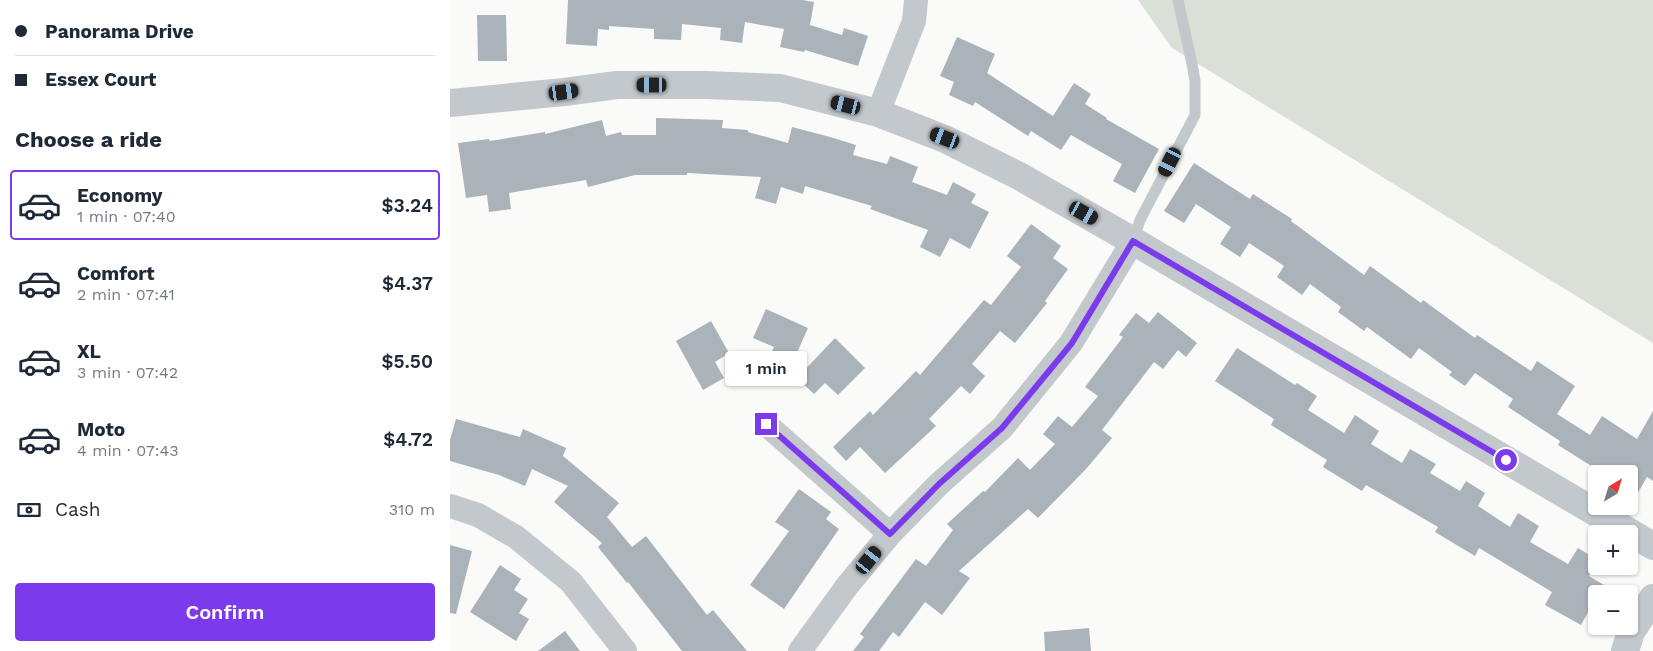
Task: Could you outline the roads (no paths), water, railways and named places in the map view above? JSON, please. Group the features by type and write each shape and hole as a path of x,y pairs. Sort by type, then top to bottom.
{"street":[{"path":"878,113 914,22 916,0"},
{"path":"450,103 617,85 706,85 780,88 878,113 945,138 1019,176 1653,546"},
{"path":"800,651 847,586 890,534 939,484 1002,428 1072,343 1133,241"},
{"path":"766,424 890,534"},
{"path":"450,506 478,515 516,537 571,582 625,651"},
{"path":"1625,651 1631,632 1653,598"}],"lane":[{"path":"1133,241 1140,220 1195,115 1195,81 1178,0"}]}
